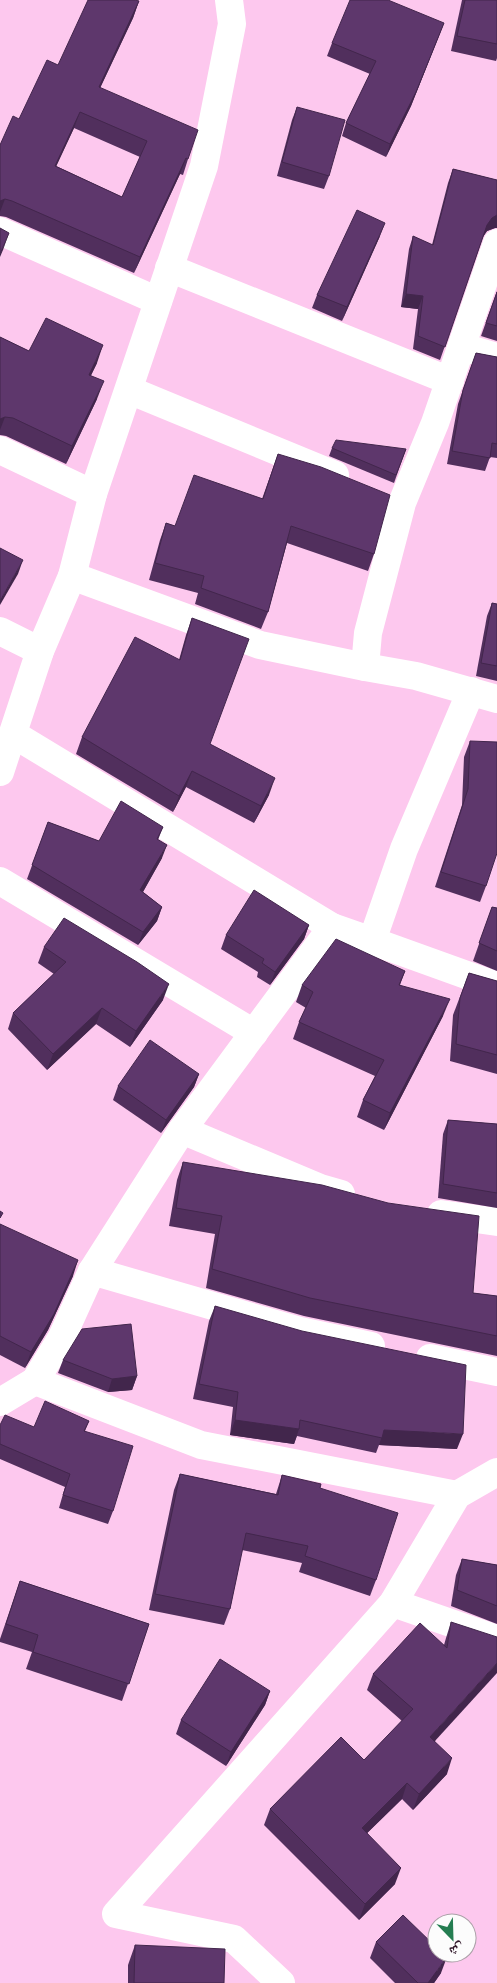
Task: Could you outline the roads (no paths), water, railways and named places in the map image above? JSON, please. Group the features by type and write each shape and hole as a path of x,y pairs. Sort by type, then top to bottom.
{"street":[{"path":"0,772 40,651 72,576 93,494 204,166 232,24 229,0"},
{"path":"0,231 158,301"},
{"path":"365,667 368,633 402,502 435,423 497,243"},
{"path":"170,268 450,381"},
{"path":"462,347 497,357"},
{"path":"129,390 402,502"},
{"path":"0,450 93,494"},
{"path":"72,576 260,645 416,676 497,699"},
{"path":"0,632 40,651"},
{"path":"372,940 404,849 471,691"},
{"path":"13,734 332,927 497,986"},
{"path":"0,881 254,1032"},
{"path":"0,1402 35,1381 62,1337 92,1271 182,1130 332,927"},
{"path":"182,1130 320,1188 366,1201"},
{"path":"413,1210 497,1222"},
{"path":"92,1271 300,1331 497,1372"},
{"path":"35,1381 201,1445 457,1495"},
{"path":"282,1983 234,1939 116,1914 394,1603 457,1495 497,1472"},
{"path":"394,1603 497,1639"}]}
